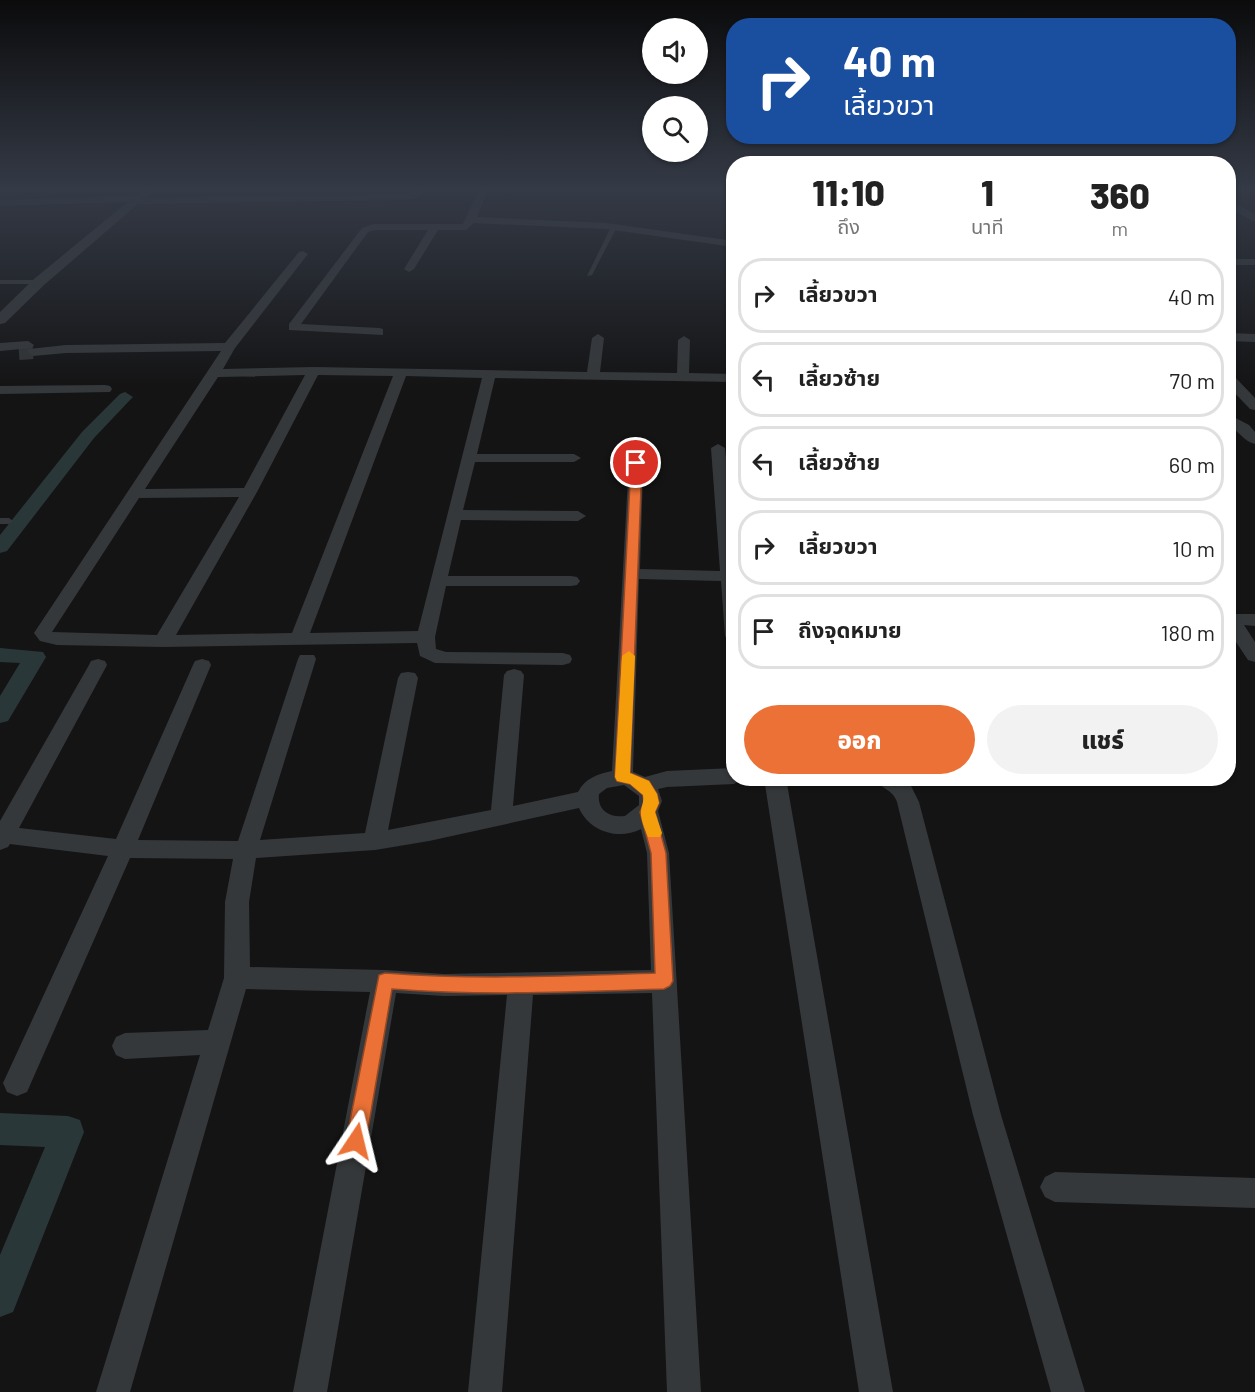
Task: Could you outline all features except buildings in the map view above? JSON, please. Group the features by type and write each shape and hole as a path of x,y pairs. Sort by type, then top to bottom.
{"street":[{"path":"0,320 70,256"},
{"path":"301,256 229,347 43,633 46,637 57,639 164,641 303,649 426,637"},
{"path":"346,256 293,327 379,332"},
{"path":"410,268 417,256"},
{"path":"1236,262 1255,262"},
{"path":"592,374 598,338"},
{"path":"1236,338 1255,338"},
{"path":"683,376 684,340"},
{"path":"0,346 29,349 229,347"},
{"path":"0,353 29,349"},
{"path":"214,373 314,371 726,378"},
{"path":"164,641 249,492 314,371"},
{"path":"113,1392 237,978 237,902 246,850 303,649 401,372"},
{"path":"490,373 438,581 426,637 427,652 435,657 563,659"},
{"path":"1236,386 1255,406"},
{"path":"0,390 105,388"},
{"path":"1236,406 1255,406"},
{"path":"1236,422 1250,428 1255,440"},
{"path":"622,777 633,574 637,441"},
{"path":"718,448 726,527"},
{"path":"469,458 574,458"},
{"path":"133,494 249,492"},
{"path":"455,515 578,516"},
{"path":"633,574 726,576"},
{"path":"438,581 571,581"},
{"path":"1236,618 1255,620"},
{"path":"1236,628 1255,656"},
{"path":"98,665 1,836 123,849 246,850 375,841 587,798"},
{"path":"17,1083 123,849 202,665"},
{"path":"501,817 514,675"},
{"path":"375,841 408,678"},
{"path":"684,1392 658,853 646,799 634,779 622,777 599,782 591,789 587,798 588,808 593,816 609,824 628,825 640,820 646,799 667,779 726,776"},
{"path":"776,786 876,1392"},
{"path":"900,786 904,790 908,802 987,1115 1068,1392"},
{"path":"237,978 385,981 444,985 664,981"},
{"path":"310,1392 385,981"},
{"path":"485,1392 521,985"},
{"path":"125,1046 218,1042"},
{"path":"1055,1187 1255,1193"}],"lane":[{"path":"589,275 599,256"},
{"path":"0,282 39,282"}],"waterway":[{"path":"0,547 88,435 125,397"},
{"path":"0,655 35,657 0,715"},
{"path":"0,1129 68,1132 0,1299"}],"tunnel":[{"path":"19,353 33,352"}],"slow traffic":[{"path":"629,656 622,777 634,779 644,785 650,794 651,803 648,812 654,833"}],"route":[{"path":"356,1141 385,981 444,985 664,981 658,853 648,812 651,803 650,794 644,785 634,779 622,777 633,574 636,463"}]}
